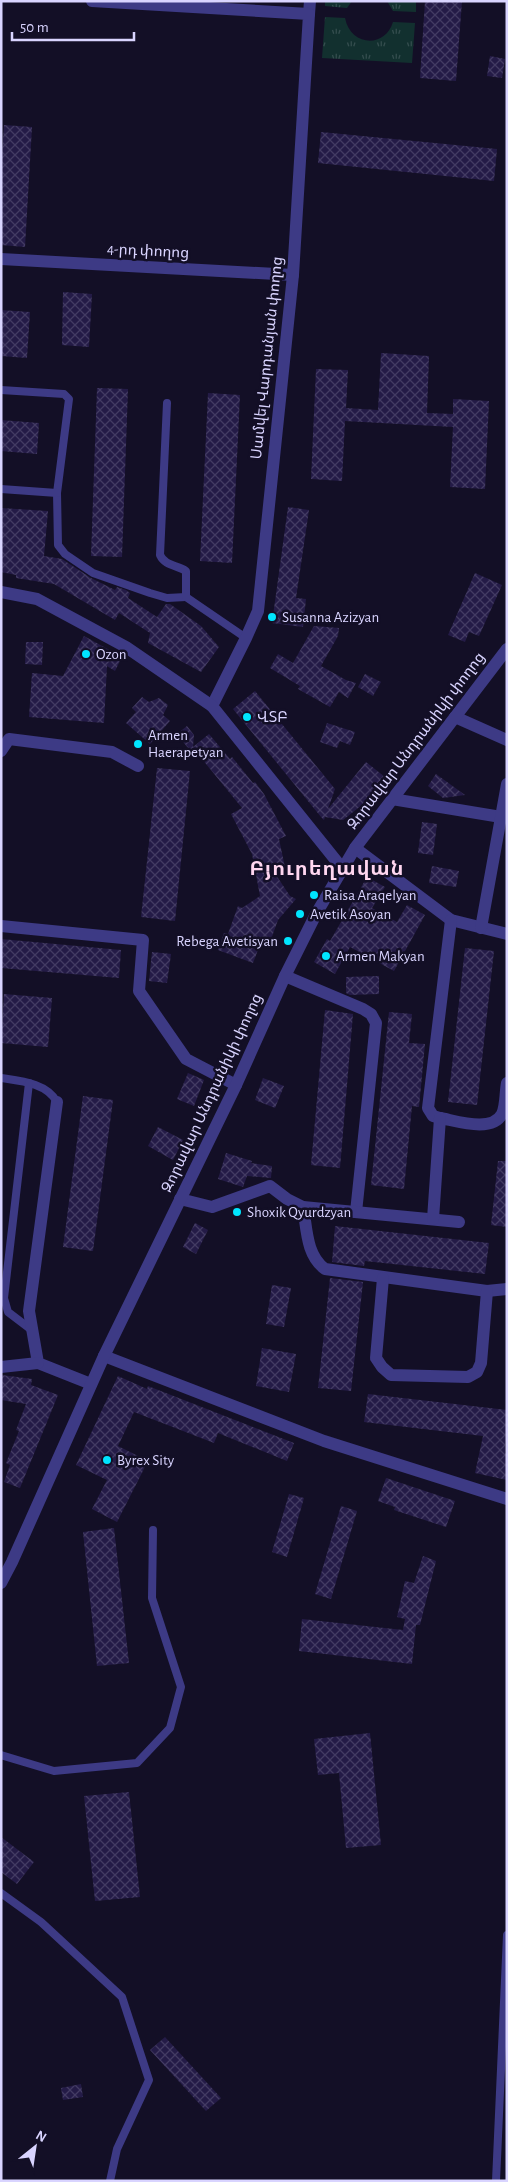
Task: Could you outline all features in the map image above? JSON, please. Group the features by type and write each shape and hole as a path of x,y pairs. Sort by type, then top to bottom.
{"street":[{"path":"92,1 309,8"},
{"name":"Սամվել Վարդանյան փողոց","path":"212,706 258,611 293,275 309,8"},
{"name":"4-րդ փողոց","path":"1,259 293,275"},
{"path":"1,592 37,599 110,638 212,706 342,868"},
{"name":"Զորավար Անդրանիկի փողոց","path":"1,1583 104,1356 236,1085 285,976 342,868 355,848 507,649"},
{"path":"455,716 507,740"},
{"path":"1,751 9,739 112,752 138,766"},
{"path":"481,928 507,784"},
{"path":"392,799 501,817"},
{"path":"355,848 452,920 507,934"},
{"path":"452,920 428,1108 433,1116 487,1125 496,1122 502,1113 507,1084"},
{"path":"1,926 143,940 139,991 186,1059 236,1085"},
{"path":"285,976 363,1009 371,1014 376,1023 356,1212"},
{"path":"38,1363 29,1311 57,1102"},
{"path":"434,1219 440,1118"},
{"path":"180,1199 212,1207 270,1186 287,1199 303,1207 460,1222"},
{"path":"303,1207 308,1240 317,1263 325,1269 486,1291 507,1289"},
{"path":"383,1278 376,1358 391,1375 468,1377 477,1372 481,1363 486,1291"},
{"path":"104,1356 324,1441 507,1500"},
{"path":"1,1367 38,1363 91,1384"}],"lane":[{"path":"1,390 64,394 69,399 57,494 58,545 65,554 93,572 119,583 168,598 186,597 246,638"},
{"path":"167,403 160,555 162,560 186,571 186,597"},
{"path":"1,489 57,494"},
{"path":"1,1078 44,1088 53,1094 57,1102"},
{"path":"29,1083 4,1298 8,1312 33,1331"},
{"path":"1,1754 54,1771 137,1763 170,1728 181,1687 152,1598 153,1530"},
{"path":"1,1893 41,1922 122,1997 149,2080 117,2149 110,2181"},
{"path":"496,2181 507,1935"}],"green space":[{"path":"325,1 352,1 347,8 325,6"},
{"path":"387,1 416,1 416,12 393,11"},
{"path":"325,17 345,18 353,34 360,39 368,41 383,37 389,31 393,22 415,23 412,63 322,58"}],"building":[{"path":"425,1 462,1 456,81 420,78"},
{"path":"490,56 505,59 502,78 487,76"},
{"path":"4,125 32,127 25,247 1,245 1,168"},
{"path":"321,132 497,149 494,181 318,163"},
{"path":"63,292 92,294 89,347 62,345"},
{"path":"1,310 30,312 27,358 1,356"},
{"path":"381,353 429,356 427,413 453,414 453,399 489,401 485,489 450,487 453,427 345,421 342,481 311,479 316,369 348,370 346,408 378,410"},
{"path":"97,388 128,389 122,557 91,556"},
{"path":"208,393 240,395 232,563 200,561"},
{"path":"1,420 39,423 37,454 1,451"},
{"path":"288,507 309,510 296,598 306,599 303,627 272,623"},
{"path":"1,508 48,511 44,556 62,559 91,578 115,590 117,587 126,590 130,593 128,598 157,617 166,604 170,604 201,626 219,647 201,672 148,643 150,633 119,613 115,620 54,584 16,578 16,575 1,572"},
{"path":"475,573 502,585 479,636 469,632 465,642 448,635"},
{"path":"314,626 339,628 338,636 321,666 346,680 356,683 348,698 339,692 330,707 298,689 300,686 270,668 278,654 293,663"},
{"path":"84,636 122,657 115,671 107,666 104,723 29,717 32,673 63,676"},
{"path":"26,642 43,642 42,665 25,664"},
{"path":"365,674 381,682 373,696 358,687"},
{"path":"255,691 335,789 328,809 366,762 385,777 362,805 343,820 325,817 324,820 321,817 233,709"},
{"path":"142,697 149,702 159,698 168,705 163,715 170,721 150,744 126,723 136,712 132,708"},
{"path":"327,723 355,732 350,745 340,741 337,748 320,742"},
{"path":"187,726 194,735 193,747 209,734 230,759 232,757 253,783 255,782 264,794 286,836 279,839 286,872 276,875 290,896 296,899 278,920 269,945 261,942 253,963 218,950 224,933 228,934 238,906 242,908 260,896 252,854 231,814 242,808 193,748 192,753 177,734"},
{"path":"157,768 190,771 175,921 141,917"},
{"path":"436,774 465,795 443,798 428,786"},
{"path":"422,822 437,824 433,855 418,853"},
{"path":"432,866 459,871 456,887 429,883"},
{"path":"367,877 385,887 372,908 397,922 407,905 425,915 394,971 350,947 335,974 314,962 327,939 330,941"},
{"path":"1,939 121,950 119,978 1,968"},
{"path":"465,948 494,951 477,1105 448,1102"},
{"path":"152,952 171,954 167,983 149,981"},
{"path":"379,976 379,994 350,995 346,993 346,977"},
{"path":"4,994 52,998 48,1047 1,1043"},
{"path":"325,1010 353,1014 340,1168 311,1165"},
{"path":"389,1012 412,1014 409,1043 425,1044 419,1107 412,1106 404,1189 371,1185"},
{"path":"188,1073 204,1080 194,1106 177,1099"},
{"path":"263,1078 284,1086 275,1108 255,1100"},
{"path":"83,1096 113,1100 93,1251 63,1247"},
{"path":"158,1127 183,1140 173,1160 148,1146"},
{"path":"226,1153 252,1161 251,1163 272,1166 271,1178 247,1176 243,1187 218,1179"},
{"path":"498,1161 507,1161 507,1227 491,1225"},
{"path":"195,1223 208,1230 196,1254 183,1247"},
{"path":"335,1226 489,1243 485,1274 365,1261 364,1266 332,1262"},
{"path":"330,1278 363,1282 351,1391 318,1388"},
{"path":"272,1285 291,1288 284,1327 266,1324"},
{"path":"262,1348 296,1354 289,1392 256,1386"},
{"path":"2,1375 32,1379 31,1385 58,1395 20,1488 4,1482 10,1465 6,1463 19,1431 16,1430 26,1404 1,1400"},
{"path":"118,1376 147,1389 148,1386 294,1443 287,1461 218,1433 214,1443 134,1412 118,1446 148,1461 117,1522 92,1509 107,1480 76,1465"},
{"path":"368,1394 507,1410 505,1453 507,1454 507,1480 475,1473 483,1436 364,1422"},
{"path":"386,1478 455,1501 446,1527 394,1510 395,1507 378,1501"},
{"path":"289,1494 304,1498 287,1557 272,1552"},
{"path":"341,1506 357,1511 331,1599 315,1594"},
{"path":"114,1528 129,1663 97,1666 83,1532"},
{"path":"423,1556 436,1561 420,1625 416,1625 412,1664 299,1651 302,1619 403,1630 405,1619 397,1617 405,1581 414,1583"},
{"path":"370,1733 381,1845 346,1848 339,1773 318,1775 314,1739"},
{"path":"129,1792 140,1897 95,1901 84,1796"},
{"path":"1,1837 34,1862 17,1884 1,1872"},
{"path":"165,2037 221,2098 206,2111 150,2050"},
{"path":"81,2084 83,2097 63,2100 61,2088"}],"place":[{"name":"Susanna Azizyan","path":"272,617"},
{"name":"Ozon","path":"86,654"},
{"name":"ՎՏԲ","path":"247,717"},
{"name":"Armen Haerapetyan","path":"138,744"},
{"name":"Raisa Araqelyan","path":"314,895"},
{"name":"Avetik Asoyan","path":"300,914"},
{"name":"Rebega Avetisyan","path":"288,941"},
{"name":"Armen Makyan","path":"326,956"},
{"name":"Shoxik Qyurdzyan","path":"237,1212"},
{"name":"Byrex Sity","path":"107,1460"}],"district":[{"name":"Բյուրեղավան","path":"327,869"}]}
